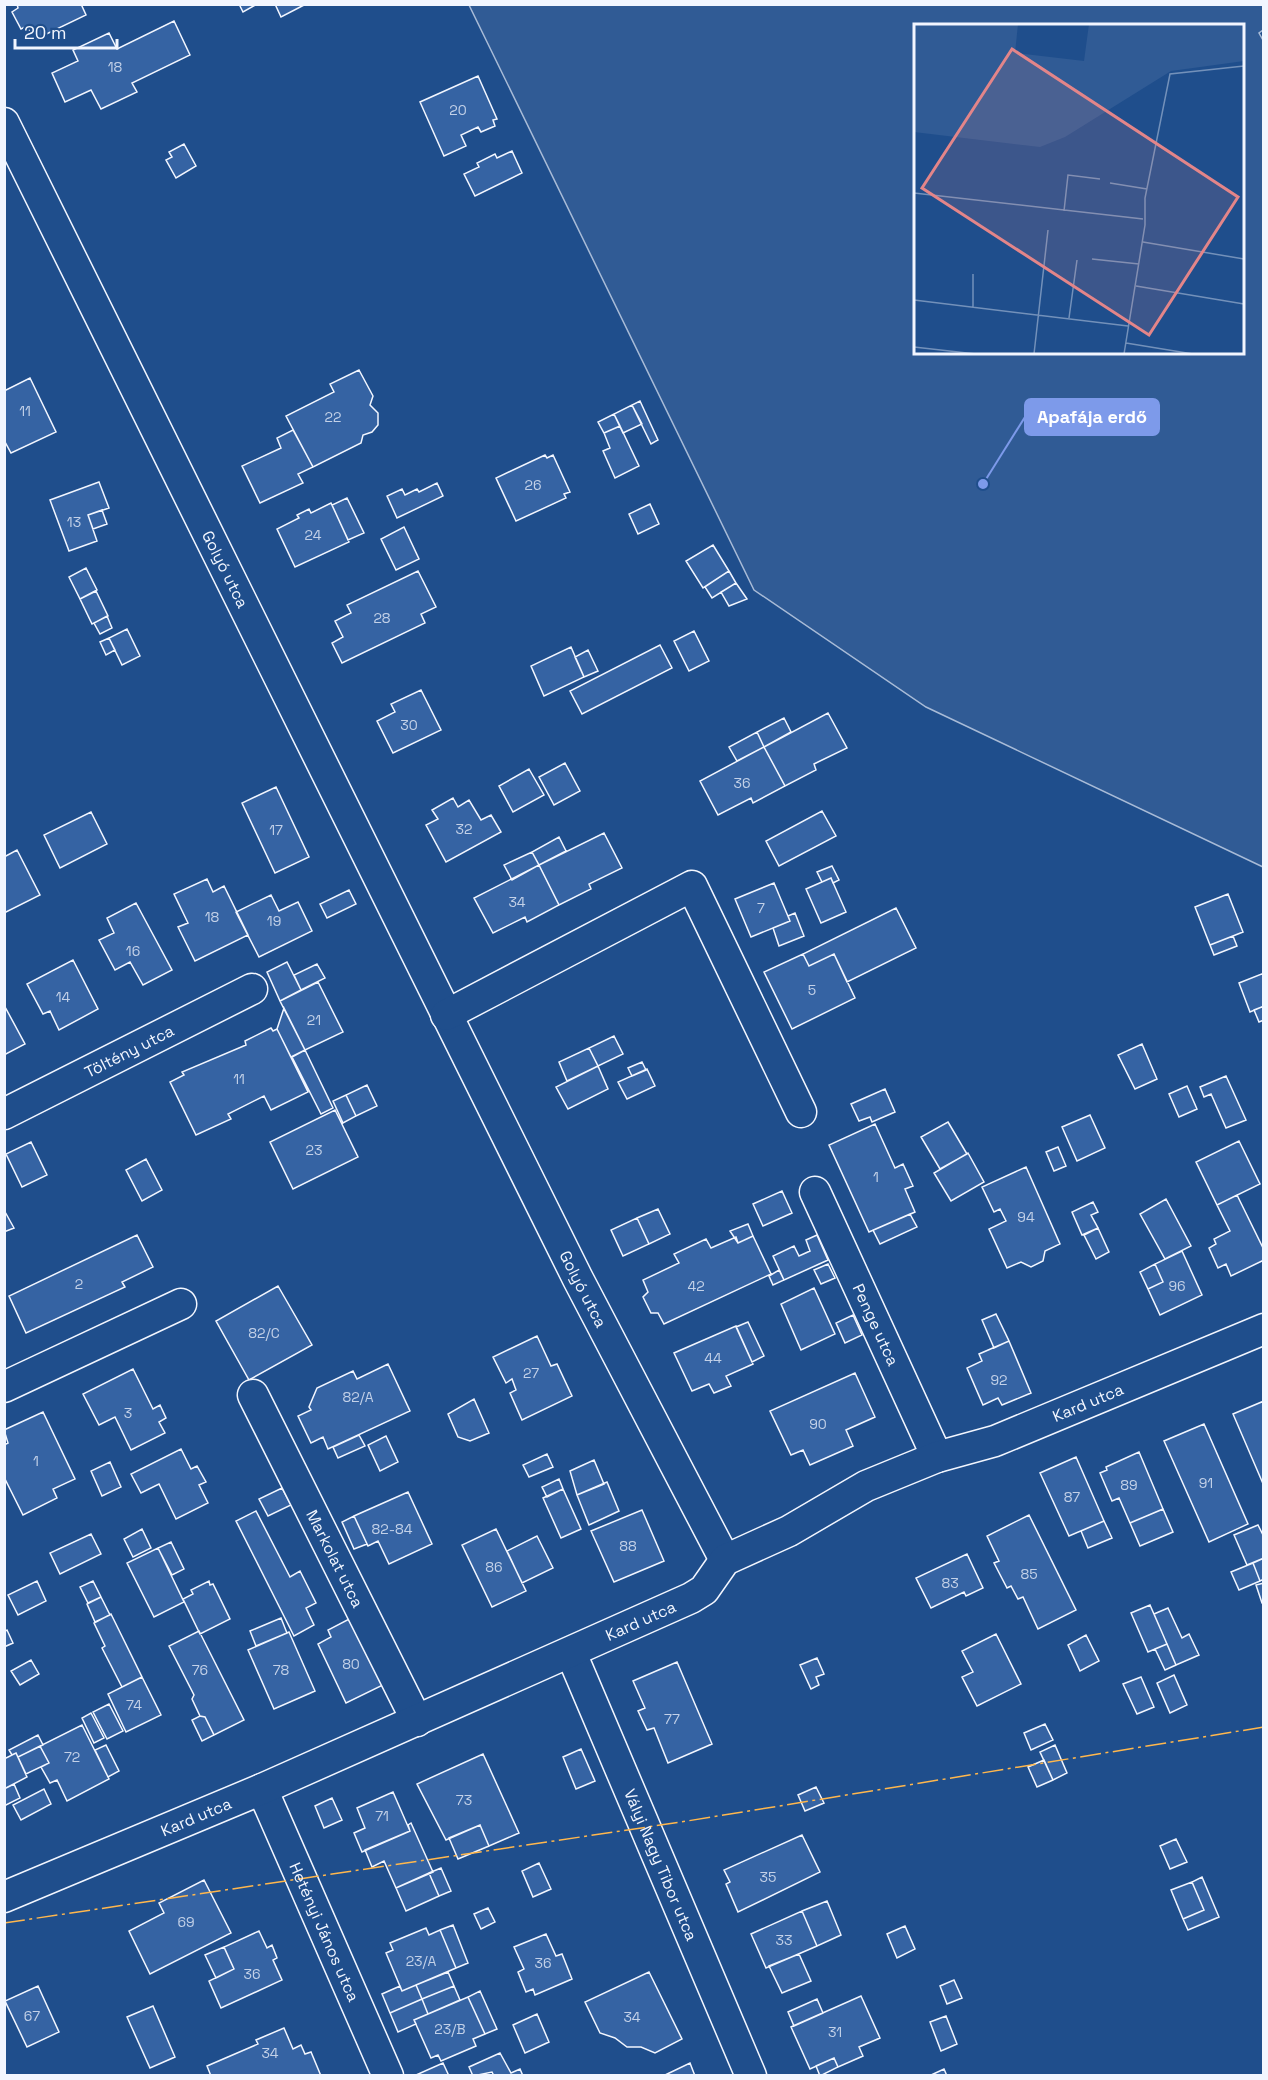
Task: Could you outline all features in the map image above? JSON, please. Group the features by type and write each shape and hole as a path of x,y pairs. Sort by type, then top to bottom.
{"street":[{"name":"Golyó utca","path":"4,123 578,1280 725,1560"},
{"path":"446,1016 692,886 801,1112"},
{"name":"Töltény utca","path":"4,1114 252,989"},
{"name":"Penge utca","path":"815,1192 937,1457"},
{"path":"4,1387 181,1304"},
{"name":"Kard utca","path":"4,1897 262,1789 691,1598 704,1590 725,1560 789,1531 866,1486 937,1457 995,1441 1263,1329"},
{"name":"Markolat utca","path":"253,1395 417,1721"},
{"name":"Vályi Nagy Tibor utca","path":"571,1653 751,2076"},
{"name":"Hetényi János utca","path":"262,1789 388,2076"}],"shaded area":[{"path":"469,5 1263,5 1263,30 1259,33 1264,42 1263,867 926,707 754,590"}],"building":[{"path":"17,4 81,4 86,15 34,40 27,26 21,29 12,12 18,8"},
{"path":"239,4 257,4 243,12"},
{"path":"275,4 306,4 281,17"},
{"path":"174,21 190,55 132,83 137,92 101,109 91,90 65,102 52,73 78,61 73,50 109,33 117,49"},
{"path":"478,76 497,119 493,120 495,126 481,132 478,127 461,135 466,146 444,156 420,102"},
{"path":"184,144 196,166 176,178 166,160 172,157 169,152"},
{"path":"512,151 522,173 475,196 464,174 479,167 477,163 495,154 497,158"},
{"path":"359,370 373,396 370,405 378,413 378,425 372,432 363,435 361,443 313,467 286,416 334,392 330,384"},
{"path":"30,378 56,432 11,453 4,440 4,391"},
{"path":"640,401 658,440 651,444 632,405"},
{"path":"632,405 642,424 623,433 614,414"},
{"path":"614,414 620,426 604,433 598,422"},
{"path":"620,426 639,466 615,478 603,451 610,448 604,433"},
{"path":"293,430 313,467 298,474 303,483 260,503 242,466 281,448 277,438"},
{"path":"545,455 547,458 553,455 570,492 564,494 566,498 516,521 496,478"},
{"path":"99,482 109,508 88,515 97,541 69,551 50,500"},
{"path":"437,483 443,496 397,518 387,496 402,489 405,495 417,489 419,492"},
{"path":"347,498 364,533 348,540 332,505"},
{"path":"331,503 349,542 295,567 277,529 299,518 297,515 309,509 311,513"},
{"path":"650,504 659,524 638,534 629,514"},
{"path":"102,510 107,524 93,529 88,515"},
{"path":"404,527 419,559 396,570 381,539"},
{"path":"713,545 729,571 703,588 686,561"},
{"path":"86,568 97,590 80,599 69,577"},
{"path":"418,571 436,607 421,614 425,623 342,663 332,643 343,637 335,621 351,613 347,605"},
{"path":"729,571 736,583 712,598 705,587"},
{"path":"736,583 747,599 729,606 721,592"},
{"path":"96,591 108,616 92,624 80,599"},
{"path":"107,616 112,628 100,634 94,623"},
{"path":"127,629 140,656 122,665 109,638"},
{"path":"694,631 709,661 689,671 674,641"},
{"path":"109,638 115,650 106,655 100,642"},
{"path":"660,645 672,668 582,714 570,691"},
{"path":"571,647 584,677 544,696 531,666"},
{"path":"588,650 598,671 584,677 575,657"},
{"path":"421,690 441,730 393,753 377,721 395,712 391,704"},
{"path":"828,713 847,748 814,764 816,770 785,786 764,747"},
{"path":"784,718 791,732 764,747 757,732"},
{"path":"757,732 764,747 737,761 729,747"},
{"path":"764,747 785,786 753,803 751,798 718,815 700,781"},
{"path":"565,763 580,791 554,805 539,777"},
{"path":"529,769 544,795 513,812 499,786"},
{"path":"276,787 309,857 275,873 242,803"},
{"path":"453,798 458,807 469,800 481,820 491,815 501,832 446,862 426,825 438,819 432,810"},
{"path":"822,811 836,836 779,866 766,841"},
{"path":"91,812 107,844 60,868 44,835"},
{"path":"604,833 622,868 589,884 591,889 559,905 539,865"},
{"path":"559,837 566,851 539,865 532,852"},
{"path":"17,850 40,895 4,913 4,857"},
{"path":"532,852 539,865 512,880 504,865"},
{"path":"539,865 559,905 527,922 525,917 493,933 474,898"},
{"path":"832,866 839,880 833,883 831,878 822,882 817,872"},
{"path":"831,878 846,912 821,923 806,889"},
{"path":"207,879 213,892 224,886 248,935 195,961 178,927 188,923 174,894"},
{"path":"774,883 790,921 751,937 735,899"},
{"path":"349,890 356,904 327,918 320,904"},
{"path":"1228,894 1243,932 1210,945 1195,907"},
{"path":"271,895 279,911 298,902 312,931 259,957 236,912"},
{"path":"136,903 172,970 143,985 130,962 115,970 99,940 114,933 107,918"},
{"path":"896,908 916,948 847,982 834,954 809,966 803,954"},
{"path":"795,913 804,936 779,946 773,928 790,921 788,916"},
{"path":"1233,936 1237,946 1214,955 1210,945"},
{"path":"803,954 809,966 834,954 855,998 792,1029 764,972"},
{"path":"73,960 98,1009 59,1030 50,1011 43,1014 27,984"},
{"path":"287,962 301,990 280,1001 267,972"},
{"path":"317,964 325,978 301,990 294,975"},
{"path":"1264,973 1264,1006 1250,1012 1239,983"},
{"path":"318,982 343,1032 305,1050 280,1001"},
{"path":"4,1005 25,1044 4,1055"},
{"path":"1264,1006 1264,1020 1259,1022 1254,1010"},
{"path":"284,1008 305,1050 291,1057 277,1029"},
{"path":"271,1028 273,1031 277,1029 308,1092 271,1110 264,1096 228,1114 231,1119 196,1135 170,1082 184,1075 182,1072 246,1045 245,1041"},
{"path":"614,1036 623,1054 598,1066 589,1048"},
{"path":"1142,1044 1157,1079 1135,1089 1118,1055"},
{"path":"589,1048 598,1066 567,1081 559,1062"},
{"path":"305,1050 333,1108 321,1114 292,1057"},
{"path":"642,1062 646,1070 632,1076 628,1068"},
{"path":"598,1066 608,1089 568,1109 556,1087"},
{"path":"647,1069 655,1086 627,1099 618,1082"},
{"path":"1226,1076 1246,1120 1226,1128 1211,1094 1204,1097 1200,1087"},
{"path":"367,1085 377,1106 356,1116 346,1095"},
{"path":"1187,1086 1197,1109 1179,1117 1169,1094"},
{"path":"885,1089 895,1112 872,1122 870,1117 859,1121 851,1104"},
{"path":"346,1095 356,1116 343,1123 333,1101"},
{"path":"335,1110 358,1157 293,1189 270,1142"},
{"path":"1090,1115 1105,1148 1077,1161 1062,1127"},
{"path":"948,1122 967,1154 940,1169 921,1137"},
{"path":"875,1124 895,1168 903,1164 913,1186 905,1189 915,1212 869,1232 829,1145"},
{"path":"1239,1141 1260,1184 1217,1205 1196,1162"},
{"path":"31,1142 47,1175 22,1187 6,1154"},
{"path":"1058,1147 1066,1166 1054,1171 1046,1152"},
{"path":"968,1153 984,1182 951,1201 934,1173"},
{"path":"146,1159 162,1190 142,1201 126,1170"},
{"path":"1026,1167 1060,1244 1045,1251 1043,1261 1031,1267 1021,1262 1007,1268 989,1229 1006,1221 1000,1209 994,1212 982,1187"},
{"path":"782,1191 792,1213 763,1226 753,1204"},
{"path":"1237,1195 1264,1250 1264,1260 1231,1276 1226,1264 1218,1268 1209,1248 1216,1244 1214,1239 1230,1231 1217,1205"},
{"path":"1166,1199 1191,1246 1165,1259 1140,1214"},
{"path":"1093,1202 1098,1212 1091,1215 1098,1228 1082,1235 1072,1212"},
{"path":"658,1209 670,1234 649,1244 637,1218"},
{"path":"4,1210 14,1228 4,1232"},
{"path":"910,1214 917,1227 880,1244 873,1230"},
{"path":"637,1218 649,1244 623,1256 611,1230"},
{"path":"748,1224 753,1236 738,1243 730,1231"},
{"path":"1098,1228 1109,1252 1096,1259 1084,1235"},
{"path":"137,1235 153,1267 122,1282 125,1287 26,1333 9,1296"},
{"path":"817,1235 828,1260 784,1280 773,1256 794,1246 799,1256 810,1251 806,1240"},
{"path":"753,1236 771,1274 664,1324 658,1313 651,1313 643,1297 648,1292 643,1280 679,1263 674,1254 706,1239 711,1248 736,1237 738,1243"},
{"path":"1182,1251 1202,1295 1160,1315 1148,1289 1163,1282 1155,1264"},
{"path":"828,1264 835,1278 821,1284 814,1270"},
{"path":"1155,1264 1163,1282 1148,1289 1140,1272"},
{"path":"779,1270 784,1280 773,1285 769,1276"},
{"path":"278,1286 312,1345 249,1380 216,1321"},
{"path":"814,1288 835,1334 801,1350 781,1304"},
{"path":"996,1314 1009,1341 994,1348 982,1320"},
{"path":"853,1315 862,1335 845,1343 836,1323"},
{"path":"748,1322 764,1356 752,1362 736,1327"},
{"path":"736,1326 753,1364 726,1376 731,1386 714,1393 709,1384 692,1391 674,1353"},
{"path":"537,1336 551,1366 557,1364 572,1396 522,1420 510,1393 516,1390 512,1379 506,1383 493,1357"},
{"path":"1009,1341 1031,1393 1002,1405 998,1398 983,1405 967,1368 982,1361 979,1354"},
{"path":"388,1364 410,1411 328,1449 323,1437 311,1443 298,1416 311,1410 309,1407 317,1388 353,1371 357,1379"},
{"path":"133,1369 153,1409 160,1405 166,1418 159,1422 165,1433 131,1450 115,1417 99,1425 83,1394"},
{"path":"855,1373 875,1417 846,1430 853,1446 810,1465 803,1450 791,1455 770,1411"},
{"path":"474,1399 489,1433 470,1441 458,1437 448,1414"},
{"path":"1264,1401 1264,1486 1233,1414"},
{"path":"43,1412 75,1479 53,1489 57,1498 23,1515 4,1477 4,1445 8,1443 4,1430"},
{"path":"1204,1424 1248,1524 1209,1542 1164,1441"},
{"path":"359,1435 365,1446 338,1458 333,1447"},
{"path":"386,1436 398,1462 380,1471 368,1445"},
{"path":"181,1449 191,1469 197,1466 206,1482 199,1485 208,1503 176,1519 159,1484 141,1493 131,1474"},
{"path":"1139,1452 1163,1509 1130,1523 1119,1498 1112,1501 1100,1473 1107,1470 1106,1467"},
{"path":"547,1454 553,1467 529,1477 523,1465"},
{"path":"1076,1457 1104,1521 1069,1536 1040,1473"},
{"path":"594,1460 604,1484 577,1495 570,1471"},
{"path":"110,1462 121,1487 102,1496 91,1471"},
{"path":"559,1479 563,1489 547,1497 542,1487"},
{"path":"607,1482 619,1511 589,1525 577,1495"},
{"path":"282,1488 291,1505 268,1516 259,1499"},
{"path":"563,1489 581,1529 561,1538 543,1498"},
{"path":"408,1492 432,1544 389,1564 378,1541 368,1546 354,1516"},
{"path":"1163,1509 1173,1532 1140,1546 1130,1523"},
{"path":"642,1510 664,1561 614,1582 591,1531"},
{"path":"256,1511 290,1577 300,1571 316,1603 306,1608 314,1625 294,1636 236,1521"},
{"path":"1029,1515 1076,1610 1038,1629 1023,1597 1018,1599 1011,1586 1007,1588 994,1563 999,1561 987,1536"},
{"path":"354,1516 367,1544 354,1549 342,1522"},
{"path":"1104,1521 1112,1538 1088,1548 1081,1531"},
{"path":"1258,1525 1264,1537 1264,1558 1247,1565 1234,1535"},
{"path":"142,1529 151,1548 133,1557 124,1539"},
{"path":"496,1529 526,1591 492,1607 462,1545"},
{"path":"91,1534 101,1554 60,1574 50,1553"},
{"path":"537,1536 553,1568 522,1583 507,1551"},
{"path":"171,1542 184,1569 172,1575 158,1548"},
{"path":"158,1548 184,1602 154,1617 127,1563"},
{"path":"967,1554 983,1588 966,1596 964,1592 931,1608 916,1578"},
{"path":"1264,1558 1264,1579 1260,1581 1253,1563"},
{"path":"1253,1563 1260,1581 1239,1590 1231,1572"},
{"path":"37,1581 46,1601 18,1615 8,1595"},
{"path":"93,1581 101,1597 88,1603 80,1587"},
{"path":"209,1581 210,1585 213,1584 230,1619 200,1634 183,1599 193,1594 191,1590"},
{"path":"1264,1583 1264,1603 1262,1603 1256,1585"},
{"path":"101,1597 110,1615 95,1622 87,1604"},
{"path":"1150,1605 1167,1644 1148,1652 1131,1613"},
{"path":"1168,1608 1182,1638 1189,1634 1199,1655 1176,1665 1154,1614"},
{"path":"111,1614 142,1677 122,1687 102,1648 105,1646 94,1623"},
{"path":"353,1617 385,1684 346,1703 318,1644 331,1637 328,1630"},
{"path":"281,1618 287,1633 256,1646 250,1631"},
{"path":"7,1630 13,1643 4,1647 4,1632"},
{"path":"199,1631 244,1720 214,1735 205,1717 200,1716 192,1699 194,1695 169,1646"},
{"path":"289,1632 315,1691 274,1709 248,1650"},
{"path":"996,1634 1021,1684 977,1706 962,1677 973,1672 962,1651"},
{"path":"1086,1635 1099,1661 1080,1671 1068,1645"},
{"path":"1167,1644 1176,1665 1165,1670 1155,1649"},
{"path":"817,1658 824,1674 816,1677 819,1685 811,1689 800,1665"},
{"path":"31,1660 39,1674 20,1685 11,1671"},
{"path":"677,1662 712,1744 668,1763 654,1728 647,1730 638,1711 645,1708 633,1681"},
{"path":"1174,1675 1187,1705 1170,1713 1157,1683"},
{"path":"142,1677 161,1715 126,1732 108,1694"},
{"path":"1141,1677 1154,1707 1137,1714 1123,1684"},
{"path":"109,1704 123,1731 107,1739 93,1712"},
{"path":"91,1713 104,1738 94,1743 82,1718"},
{"path":"200,1716 205,1717 214,1735 202,1741 192,1720"},
{"path":"1045,1724 1053,1740 1031,1750 1024,1733"},
{"path":"82,1725 109,1779 67,1801 57,1780 50,1783 41,1767 49,1763 40,1746"},
{"path":"38,1735 43,1745 18,1757 16,1753 12,1755 9,1750"},
{"path":"106,1745 119,1771 108,1777 95,1750"},
{"path":"1055,1745 1067,1773 1053,1780 1040,1752"},
{"path":"40,1746 49,1763 26,1774 18,1757"},
{"path":"581,1749 595,1781 576,1789 563,1757"},
{"path":"16,1753 27,1777 4,1789 4,1759"},
{"path":"483,1754 519,1833 489,1846 480,1825 446,1840 417,1784"},
{"path":"1044,1760 1053,1780 1037,1787 1028,1767"},
{"path":"14,1784 20,1798 4,1806 4,1789"},
{"path":"816,1787 824,1803 805,1811 798,1795"},
{"path":"44,1789 51,1804 21,1820 13,1805"},
{"path":"393,1792 410,1831 362,1852 354,1833 365,1828 357,1808"},
{"path":"332,1798 342,1820 324,1828 315,1806"},
{"path":"411,1823 433,1872 396,1888 384,1861 372,1867 365,1850 410,1831 408,1825"},
{"path":"480,1825 489,1846 458,1859 449,1838"},
{"path":"802,1835 820,1872 738,1912 726,1884 730,1882 724,1870"},
{"path":"1176,1839 1187,1862 1170,1869 1160,1846"},
{"path":"539,1863 551,1889 533,1897 522,1871"},
{"path":"441,1868 451,1891 439,1896 429,1873"},
{"path":"429,1873 439,1896 406,1911 396,1888"},
{"path":"1202,1877 1219,1917 1188,1930 1183,1919 1204,1910 1192,1882"},
{"path":"204,1880 231,1933 150,1974 129,1931 164,1913 159,1903"},
{"path":"1192,1882 1204,1910 1183,1919 1171,1890"},
{"path":"827,1901 841,1935 817,1946 802,1911"},
{"path":"488,1908 495,1922 481,1929 474,1914"},
{"path":"802,1911 817,1946 766,1968 751,1934"},
{"path":"453,1925 468,1963 456,1968 440,1930"},
{"path":"905,1926 915,1949 897,1958 887,1934"},
{"path":"426,1928 429,1935 440,1930 456,1968 402,1991 386,1953 393,1950 390,1943"},
{"path":"259,1931 267,1948 272,1945 277,1958 273,1960 282,1980 221,2008 209,1981 234,1969 224,1947"},
{"path":"546,1934 556,1956 562,1954 572,1979 535,1995 533,1989 526,1992 518,1972 524,1969 514,1947"},
{"path":"224,1947 234,1969 216,1978 205,1955"},
{"path":"799,1954 811,1981 782,1993 769,1966"},
{"path":"448,1972 454,1986 422,1999 416,1985"},
{"path":"649,1972 682,2039 655,2053 641,2047 627,2047 615,2038 600,2033 585,2002"},
{"path":"954,1980 962,1998 947,2004 940,1986"},
{"path":"416,1985 422,1999 390,2013 382,1994 400,1986 402,1991"},
{"path":"38,1986 59,2032 27,2047 5,2001"},
{"path":"454,1986 460,2000 428,2014 422,1999"},
{"path":"480,1991 497,2029 485,2034 468,1997"},
{"path":"861,1996 880,2038 859,2047 863,2056 838,2067 834,2058 810,2069 791,2027"},
{"path":"468,1997 485,2034 473,2039 476,2046 441,2061 438,2055 431,2058 414,2020"},
{"path":"422,1999 428,2014 414,2020 416,2024 398,2032 390,2013"},
{"path":"817,1999 823,2013 794,2026 788,2012"},
{"path":"153,2006 175,2057 150,2068 127,2017"},
{"path":"537,2014 549,2042 525,2053 513,2025"},
{"path":"946,2016 957,2044 941,2051 930,2022"},
{"path":"284,2028 293,2049 301,2045 305,2054 311,2052 321,2076 211,2076 207,2066 258,2044 256,2040"},
{"path":"500,2053 511,2073 520,2069 523,2076 494,2076 492,2072 473,2076 469,2067"},
{"path":"834,2058 838,2067 820,2076 816,2066"},
{"path":"443,2063 449,2076 416,2076 416,2075"},
{"path":"690,2063 695,2076 663,2076"},
{"path":"944,2069 947,2076 929,2076"}],"power":[{"path":"4,1923 681,1822 1264,1727"}],"place":[{"name":"Apafája erdő","path":"983,484"}]}
